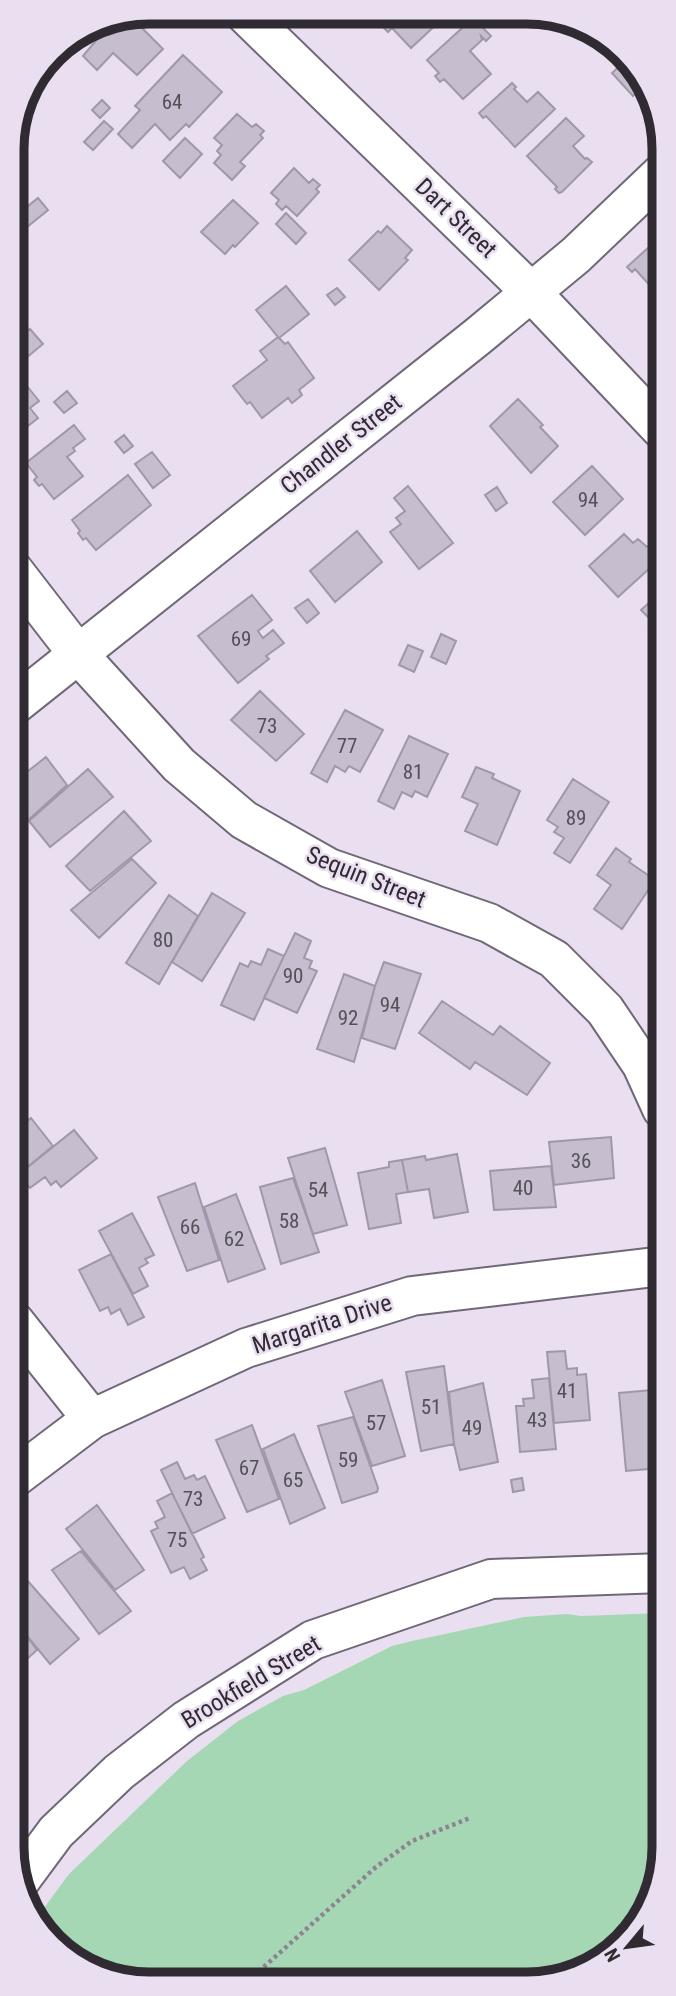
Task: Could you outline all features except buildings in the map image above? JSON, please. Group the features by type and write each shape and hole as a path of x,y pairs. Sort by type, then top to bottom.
{"street":[{"name":"Dart Street","path":"255,24 531,292 652,418"},
{"name":"Chandler Street","path":"25,697 531,292 576,255 652,183"},
{"name":"Sequin Street","path":"25,585 78,654 179,765 244,820 329,868 489,923 554,959 605,1010 642,1065 651,1086"},
{"name":"Margarita Drive","path":"24,1470 92,1419 246,1348 412,1296 651,1267"},
{"path":"24,1334 92,1419"},
{"name":"Brookfield Street","path":"27,1871 56,1832 119,1772 186,1720 313,1640 491,1578 651,1573"}],"path":[{"path":"258,1972 376,1867 412,1841 470,1818"}],"green space":[{"path":"651,1613 651,1854 647,1879 633,1912 592,1912 592,1953 582,1959 551,1969 526,1972 150,1972 125,1969 94,1959 61,1935 42,1911 69,1874 187,1761 238,1721 283,1696 304,1690 392,1646 524,1617"}]}
